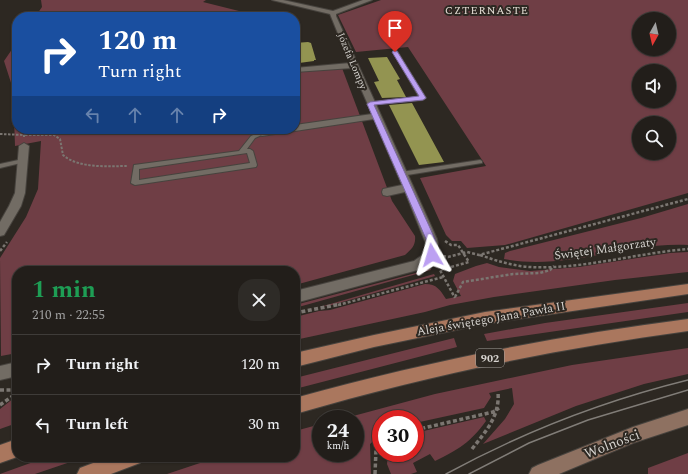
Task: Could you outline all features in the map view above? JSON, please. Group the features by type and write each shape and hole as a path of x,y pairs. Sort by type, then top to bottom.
{"main road":[{"name":"Aleja świętego Jana Pawła II","path":"300,359 374,341 485,318 688,289"},
{"name":"902","path":"300,405 407,377 516,352 640,331 688,325"},
{"path":"0,454 12,450"},
{"path":"86,474 120,462"}],"street":[{"path":"275,0 333,14 368,0"},
{"name":"Józefa Lompy","path":"333,14 370,104 431,239 433,248 432,255"},
{"path":"300,70 355,65"},
{"path":"300,127 376,116"},
{"path":"0,232 15,206 20,193 24,141"},
{"path":"387,192 408,188"},
{"path":"300,296 414,266 426,261 432,255"},
{"path":"0,373 12,370"},
{"name":"Wolności","path":"538,474 633,435 688,417"}],"lane":[{"path":"370,104 423,98 395,52"},
{"path":"242,151 253,137 260,134"},
{"path":"242,151 250,151 254,165 135,183 136,167 242,151"},
{"path":"0,166 23,161"},
{"path":"401,174 480,162"}],"path":[{"path":"0,134 24,141 54,135 60,139 61,150 65,157 81,163 136,167"},
{"path":"432,255 448,257 467,252 479,255 688,199"},
{"name":"Świętej Małgorzaty","path":"479,255 502,264 554,266 588,263 660,250 688,249"},
{"path":"455,298 463,282 515,274 534,275 551,270 554,266"},
{"path":"300,312 332,307 443,277"},
{"path":"0,390 12,391"},
{"path":"472,449 497,415 500,400 498,392"},
{"path":"0,405 12,395"},
{"path":"424,428 492,412 499,408"},
{"path":"375,474 376,462"}],"shaded area":[{"path":"41,0 206,0 203,2 239,11 38,12 42,7"},
{"path":"381,0 688,0 688,193 505,245 467,248 461,241 452,241 446,235 420,178 486,166 408,47 356,52 338,15"},
{"path":"12,49 12,86 4,61"},
{"path":"342,68 392,201 415,236 415,242 410,251 405,255 300,284 300,266 12,266 12,354 1,356 0,258 26,217 38,189 41,141 15,146 15,134 300,134 300,72"},
{"path":"688,204 688,245 665,245 550,261 527,262 504,259 505,253 510,251 641,218"},
{"path":"688,252 688,272 615,280 494,297 450,305 425,312 300,339 300,316 330,310 425,284 435,286 440,290 446,299 461,296 453,281 455,274 487,263 499,267 530,271 579,267 670,253"},
{"path":"431,269 300,307 300,304"},
{"path":"434,274 435,276 320,307"},
{"path":"688,303 688,312 487,341 484,334 545,323"},
{"path":"454,338 457,347 300,388 300,377"},
{"path":"688,348 688,374 644,384 576,406 483,444 505,419 514,404 512,388 489,393 491,397 484,408 424,421 424,410 375,410 435,394 572,365"},
{"path":"12,400 12,425 0,429 0,409"},
{"path":"372,411 372,442 370,444 371,474 167,474 203,462 300,462 300,430 312,426 312,462 364,462 364,413"},
{"path":"484,417 486,421 475,435 464,445 435,461 430,454 424,457 424,431"},
{"path":"688,453 688,474 648,474 648,468"},
{"path":"33,462 70,462 35,474 0,474"},
{"path":"387,462 415,462 413,463 417,472 411,474 391,474"}],"building":[{"path":"300,43 311,43 316,60 300,63"},
{"path":"387,57 400,79 397,80 406,97 382,98 374,82 379,81 368,58"},
{"path":"412,103 444,162 419,165 389,105"}],"tram line":[{"path":"446,474 534,431 564,419 656,388 688,380"},
{"path":"469,474 529,443 588,420 688,390"}],"district":[{"name":"CZTERNASTE","path":"487,10"}],"route":[{"path":"395,52 423,98 370,104 431,239 433,248 432,255"}]}
